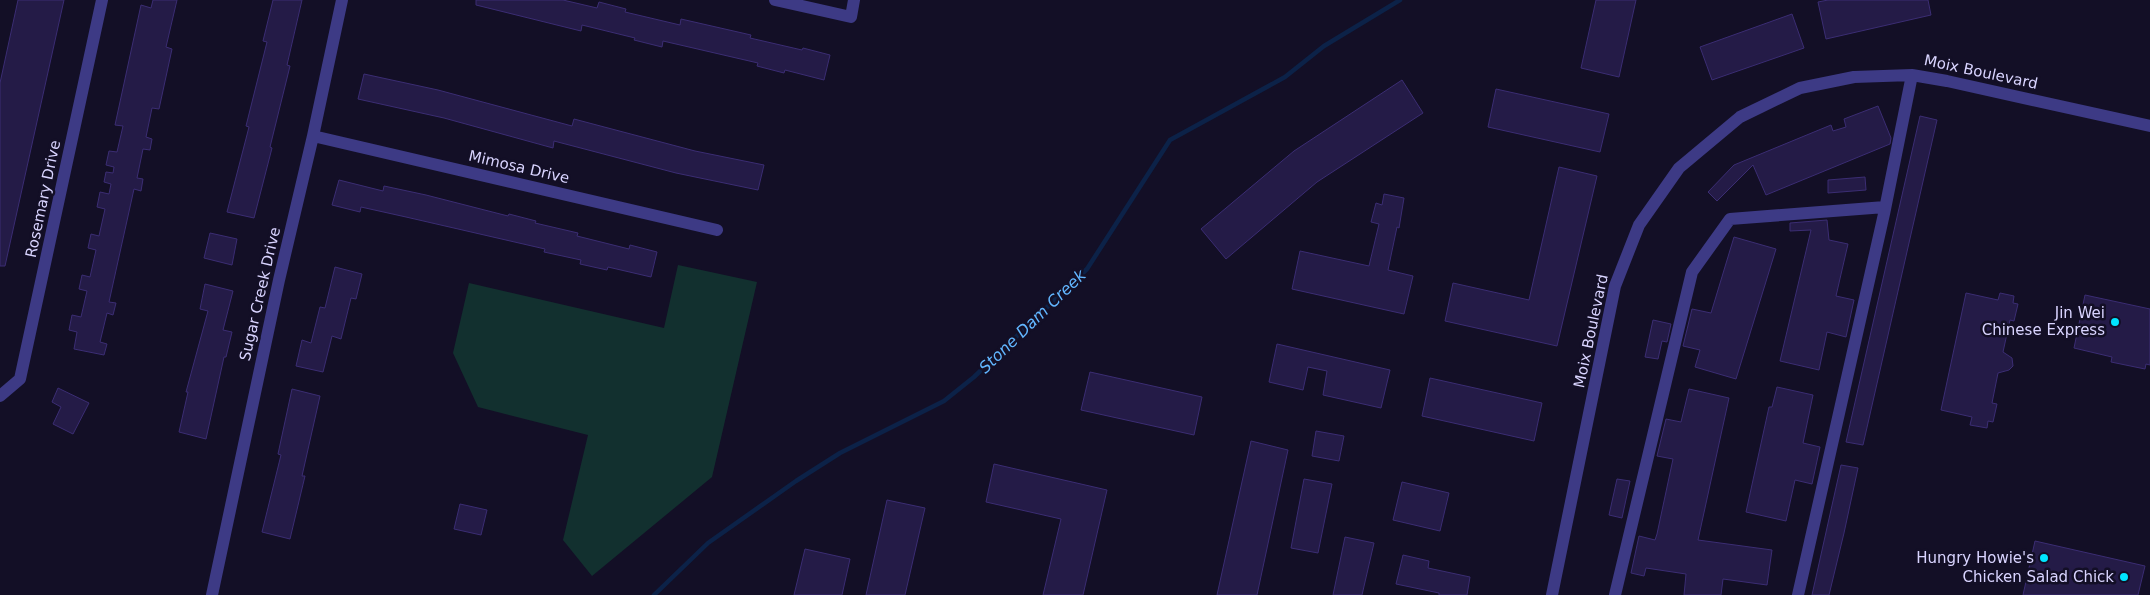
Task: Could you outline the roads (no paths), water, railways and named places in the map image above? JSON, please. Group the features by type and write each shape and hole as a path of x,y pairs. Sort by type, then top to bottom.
{"street":[{"name":"Rosemary Drive","path":"0,396 20,379 102,0"},
{"name":"Sugar Creek Drive","path":"212,595 279,280 313,136 342,0"},
{"path":"775,0 850,17 854,0"},
{"path":"1798,595 1885,207 1912,75"},
{"name":"Moix Boulevard","path":"1552,595 1615,286 1638,225 1679,168 1740,117 1800,88 1854,77 1912,75 2150,126"},
{"name":"Mimosa Drive","path":"313,136 717,230"},
{"path":"1615,595 1692,272 1730,219 1885,207"}],"waterway":[{"name":"Stone Dam Creek","path":"654,595 708,543 796,481 840,453 944,401 974,377 1087,269 1170,140 1285,77 1324,46 1400,0"}],"place":[{"name":"Jin Wei Chinese Express","path":"2115,322"},
{"name":"Hungry Howie's","path":"2044,558"},
{"name":"Chicken Salad Chick","path":"2124,577"}]}
